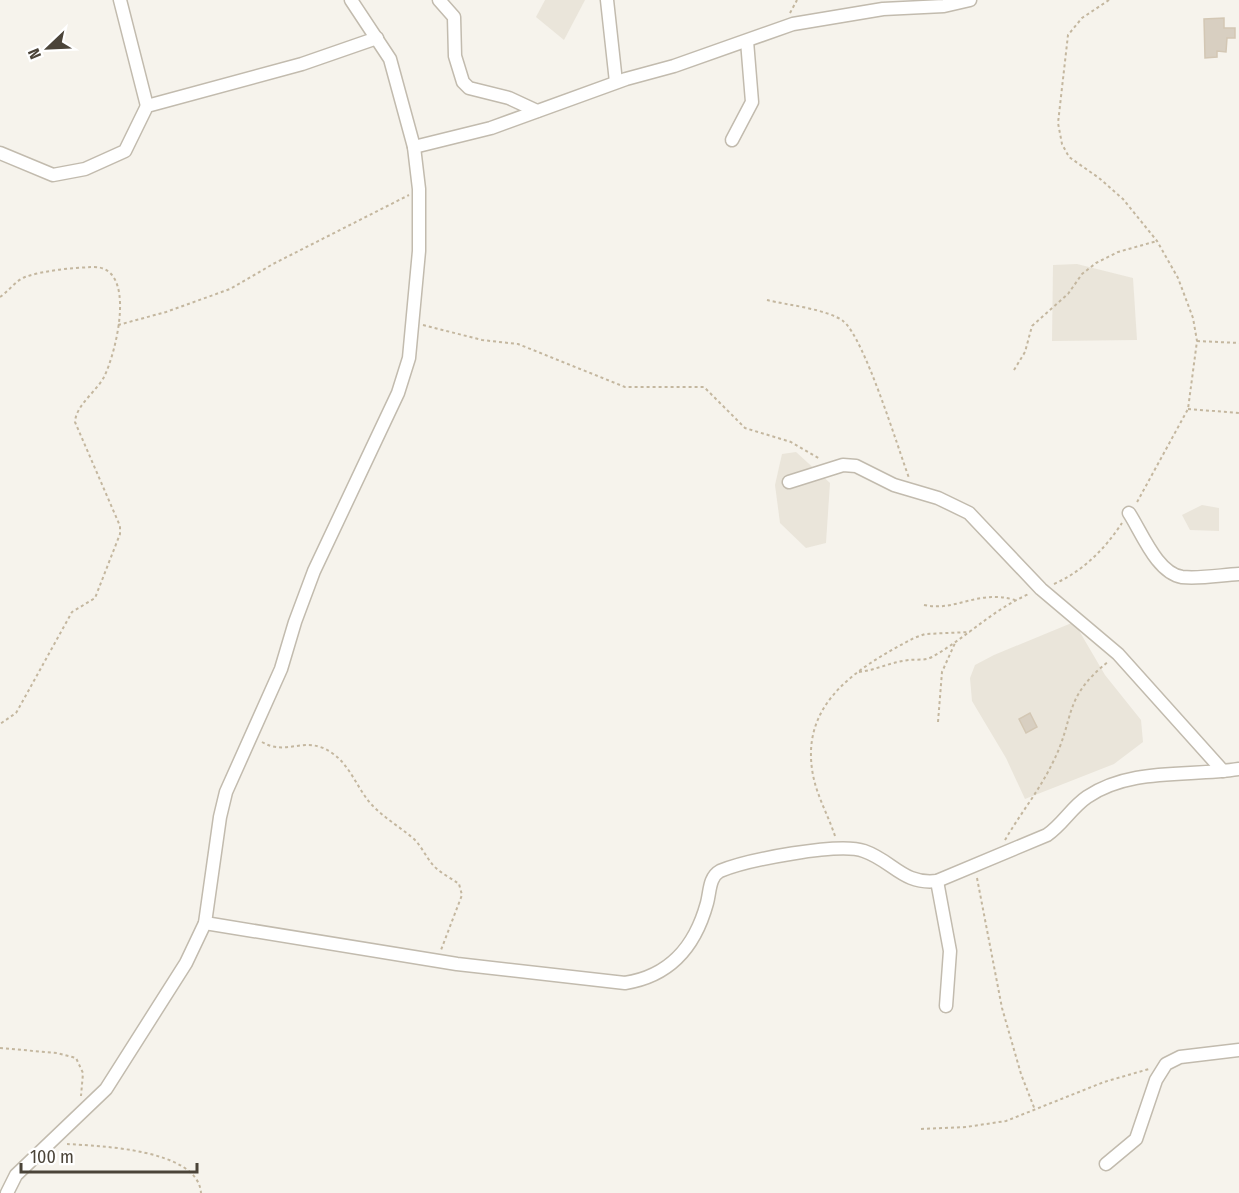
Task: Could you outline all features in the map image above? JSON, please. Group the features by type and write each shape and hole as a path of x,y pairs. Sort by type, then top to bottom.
{"street":[{"path":"0,153 53,175 85,169 125,151 147,106 120,0"},
{"path":"7,1193 16,1175 106,1089 186,963 205,923 220,817 226,792 281,669 314,571 398,393 409,358 414,322 419,189 414,147 390,59 351,0"},
{"path":"439,0 454,17 455,56 463,82 469,88 509,98 537,111"},
{"path":"607,0 616,82"},
{"path":"414,147 491,128 616,82 747,41 793,24 883,9 944,6 969,0"},
{"path":"147,106 302,64 377,38"},
{"path":"732,140 752,102 747,41"},
{"path":"789,482 839,466 856,466 914,492 954,504 969,513 1041,589 1118,654 1223,771"},
{"path":"1130,513 1159,562 1172,573 1183,577 1239,574"},
{"path":"205,923 437,961 583,980 625,983 644,980 662,972 681,958 694,936 706,905 712,880 717,873 796,854 836,849 861,850 880,858 916,881 937,881 1047,835 1058,827 1069,810 1109,784 1172,774 1239,769"},
{"path":"937,881 950,951 946,1006"},
{"path":"1106,1164 1136,1139 1156,1080 1166,1064 1180,1057 1239,1050"}],"path":[{"path":"859,672 909,660 928,659 972,632 989,615 1015,600 1078,572 1104,548 1130,513 1188,409 1197,340 1193,318 1178,279 1156,241 1122,199 1099,178 1069,158 1062,144 1058,123 1068,35 1082,18 1109,0"},
{"path":"118,325 166,312 230,289 273,264 419,189"},
{"path":"1014,370 1025,352 1032,326 1068,294 1082,274 1096,263 1118,252 1156,241"},
{"path":"0,297 24,278 73,269 106,268 113,273 117,282 120,308 118,325 103,378 77,414 75,422 119,520 120,534 95,598 72,612 16,713 0,724"},
{"path":"767,300 828,314 843,321 852,332 878,392 914,492"},
{"path":"414,322 482,340 518,344 625,387 704,387 745,428 791,442 813,456 839,466"},
{"path":"1197,340 1239,343"},
{"path":"1188,409 1239,412"},
{"path":"924,605 944,606 984,596 1000,595 1015,600"},
{"path":"836,849 835,836 812,772 813,730 822,710 833,694 859,672 919,636 972,632"},
{"path":"938,722 942,672 950,650 957,640"},
{"path":"1035,1110 1021,1074 1002,1008 977,884 980,871 997,853 1053,762 1075,697 1085,681 1118,654"},
{"path":"251,735 276,748 310,744 333,754 346,766 371,803 416,841 441,872 459,884 462,895 437,961"},
{"path":"0,1048 57,1053 76,1058 83,1073 81,1098"},
{"path":"921,1129 1006,1122 1104,1082 1166,1064"},
{"path":"52,1143 136,1150 171,1162 194,1175 201,1193"}],"shaded area":[{"path":"545,0 585,0 564,40 536,17"},
{"path":"1077,264 1133,278 1137,340 1052,341 1053,265"},
{"path":"796,452 830,483 826,543 806,548 780,523 775,485 782,454"},
{"path":"1202,505 1219,508 1219,531 1190,530 1182,515"},
{"path":"1074,622 1105,675 1141,720 1143,742 1114,764 1025,799 1006,758 972,701 970,678 975,665"}],"building":[{"path":"1224,18 1224,28 1235,28 1235,38 1227,38 1226,52 1217,51 1217,57 1205,58 1204,19"},
{"path":"1030,713 1037,727 1026,733 1019,719"}]}
